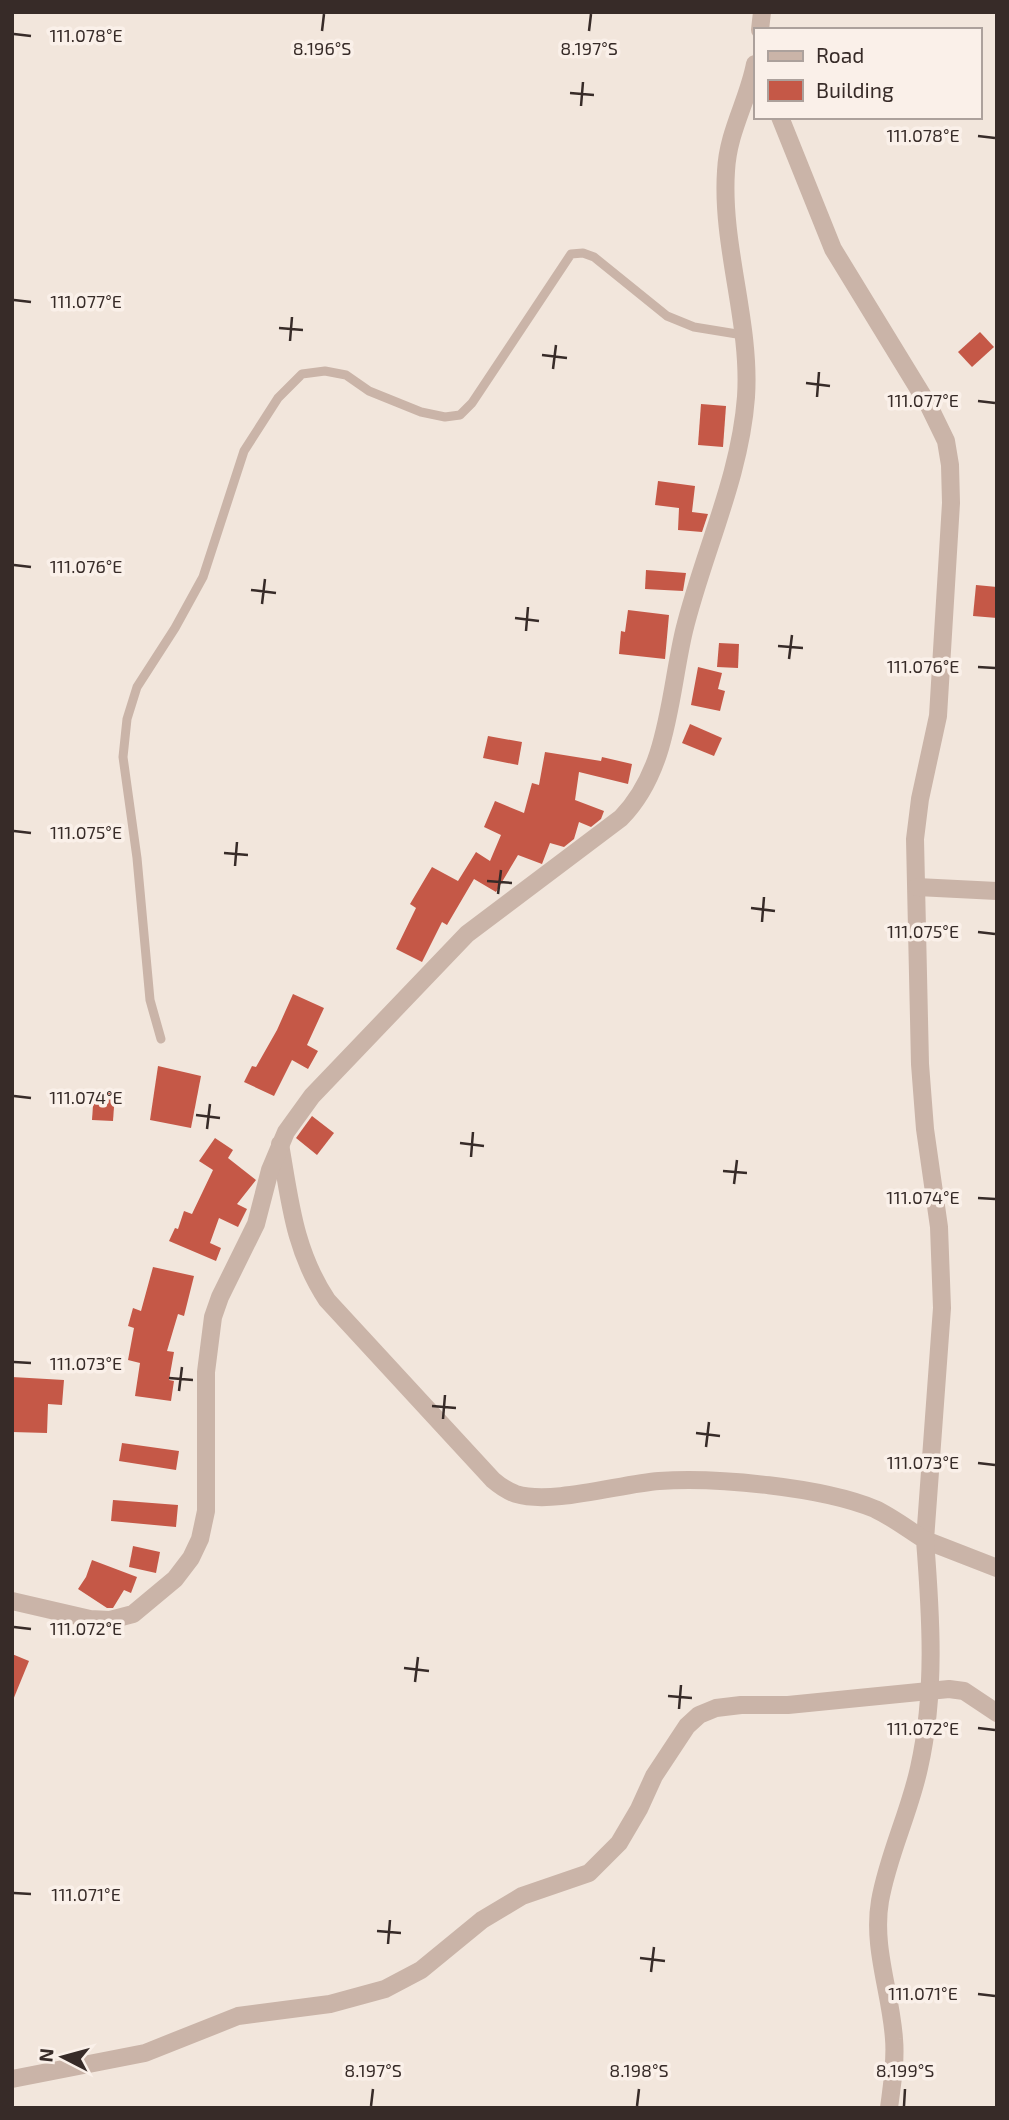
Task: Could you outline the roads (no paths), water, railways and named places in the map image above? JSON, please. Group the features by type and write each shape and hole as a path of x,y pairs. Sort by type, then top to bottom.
{"street":[{"path":"12,1601 90,1619 123,1618 148,1604 175,1579 191,1558 200,1539 206,1511 206,1372 213,1317 256,1224 280,1144 312,1096 467,934 621,818 635,803 657,760 684,631 738,450 746,394 746,358 729,222 726,172 732,131 754,70"},
{"path":"781,119 833,249 929,406 946,441 950,465 951,503 945,563 938,716 920,799 915,839 920,1064 925,1129 939,1227 942,1308 925,1540 932,1625 925,1739 912,1800 893,1846 880,1902 878,1932 894,2040 890,2108"},
{"path":"917,887 997,891"},
{"path":"280,1144 298,1241 317,1285 327,1300 503,1488 515,1494 549,1497 657,1481 719,1482 793,1489 846,1500 877,1510 925,1540 997,1568"},
{"path":"12,2079 145,2053 238,2016 330,2004 386,1989 421,1969 482,1920 522,1896 589,1873 619,1843 687,1726 707,1711 741,1705 788,1705 949,1689 964,1691 997,1713"}],"lane":[{"path":"160,1039 150,1000 137,858 124,757 127,719 137,687 175,628 203,577 244,451 278,398 302,374 325,371 346,375 369,391 421,412 445,417 460,415 472,403 571,254 583,253 594,257 667,316 694,327 743,335"}]}
